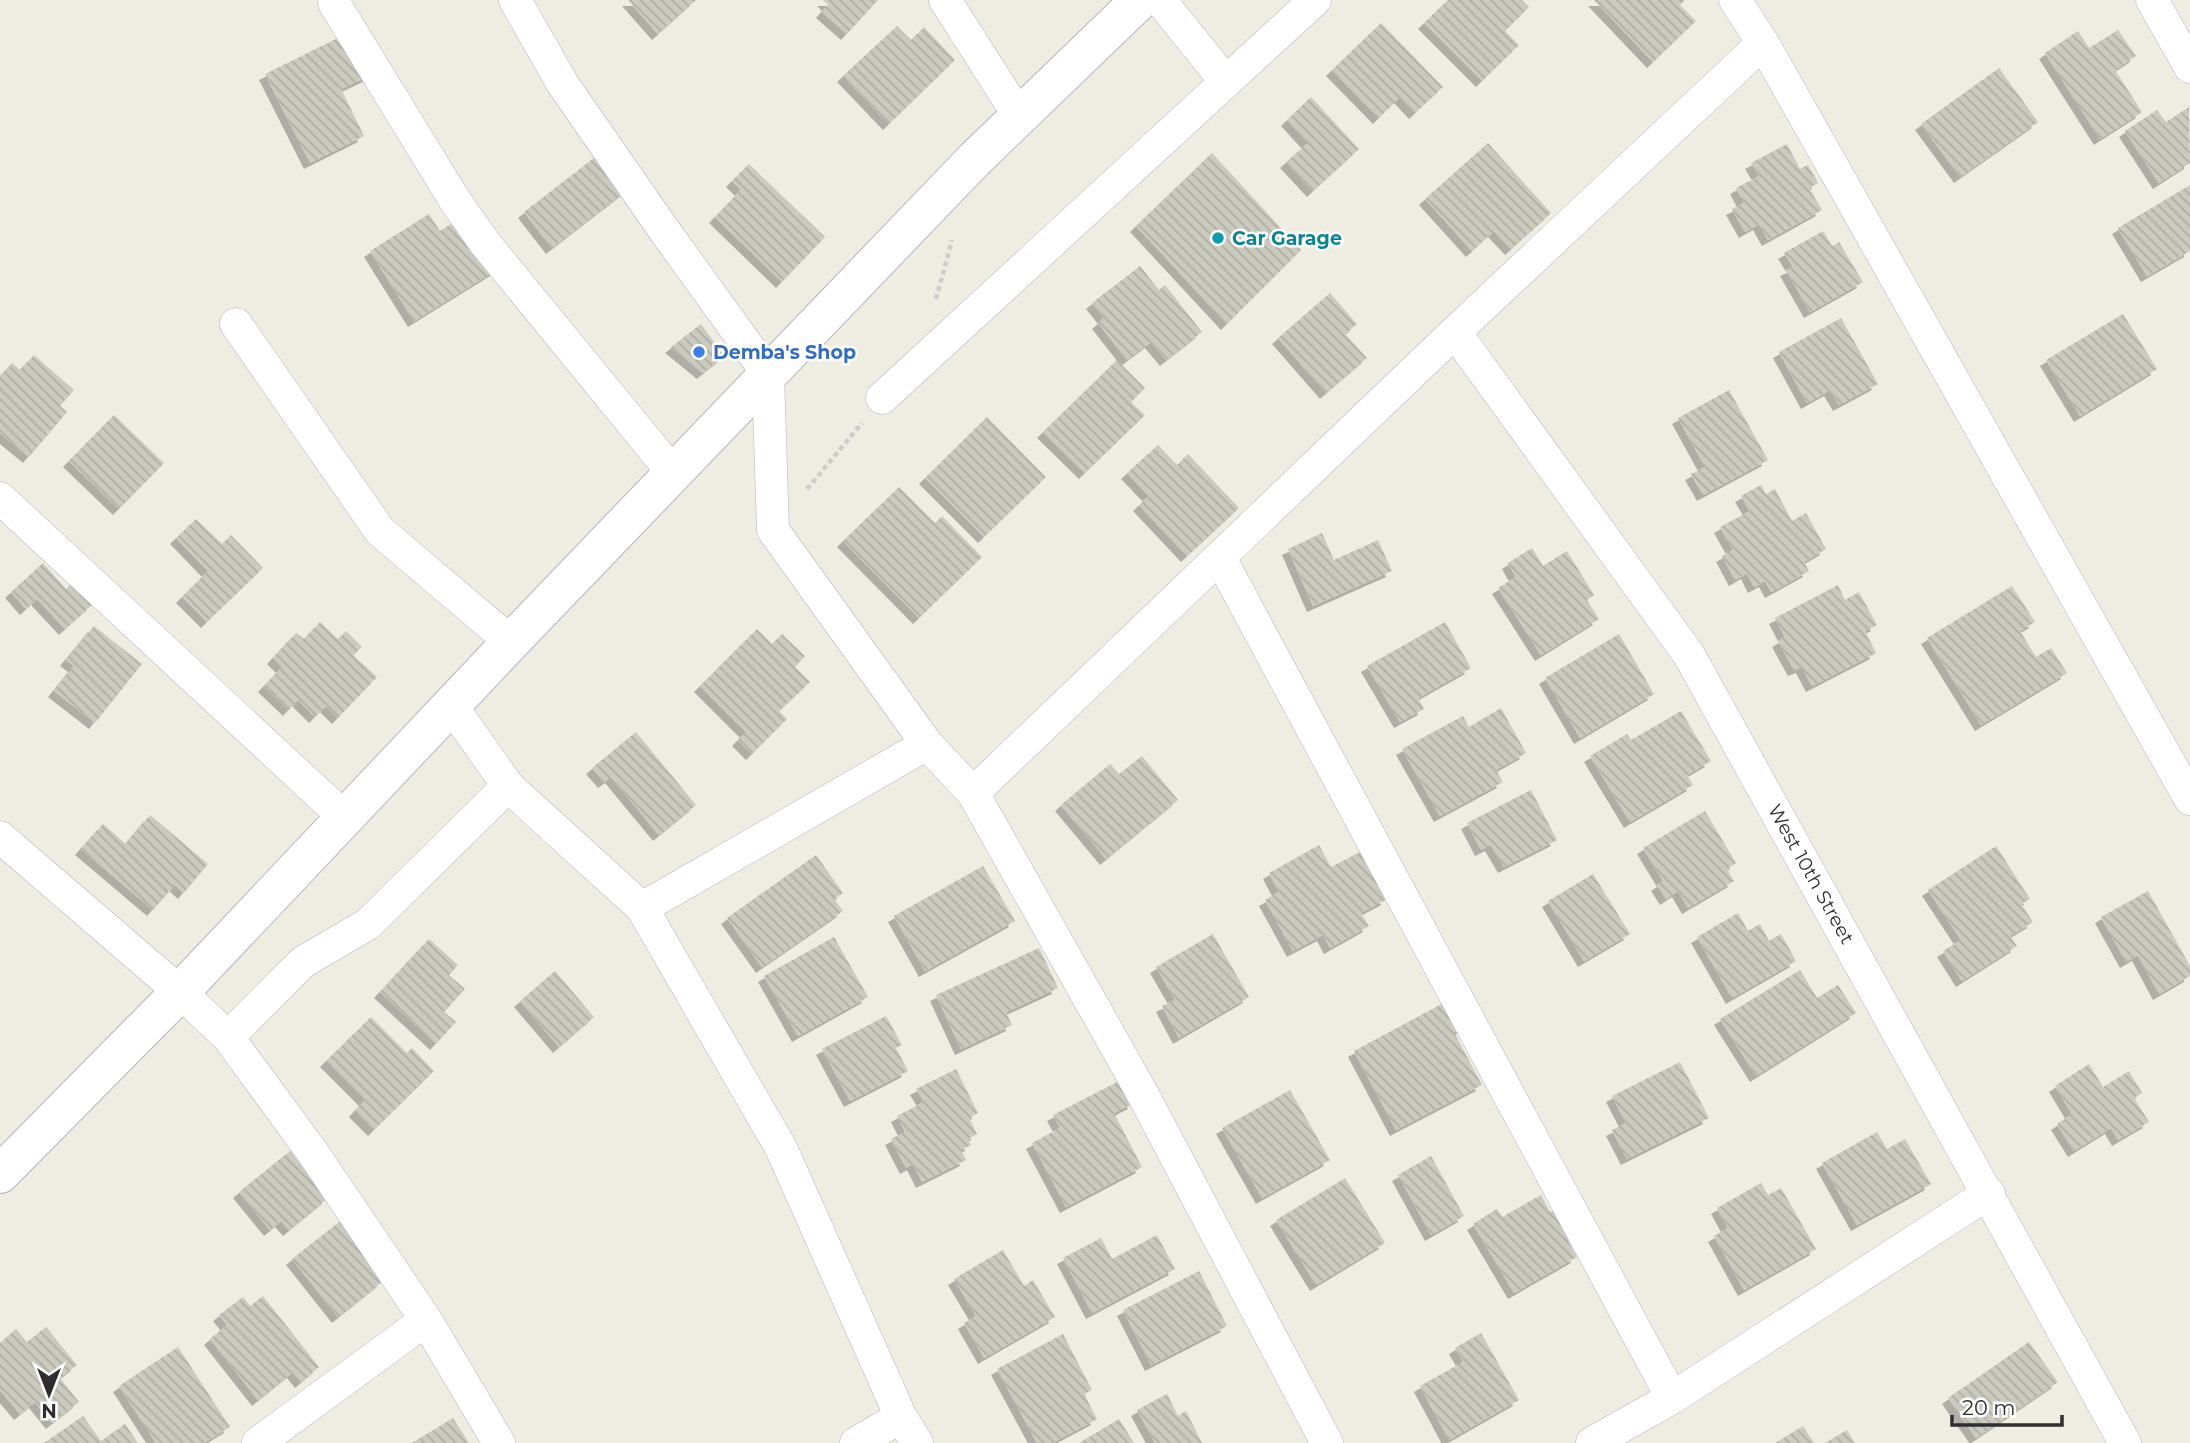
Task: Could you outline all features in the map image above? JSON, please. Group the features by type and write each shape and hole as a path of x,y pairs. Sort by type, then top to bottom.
{"street":[{"path":"515,0 562,83 768,374 773,530 927,744 973,793 1141,1091 1327,1443"},
{"path":"945,0 1019,116"},
{"path":"0,1174 180,992 511,642 974,160 1140,0"},
{"path":"1160,0 1226,82"},
{"path":"882,398 1315,0"},
{"path":"1735,0 1763,43 2190,799"},
{"path":"2152,0 2190,67"},
{"path":"334,3 454,199 484,242 673,473"},
{"path":"973,793 1455,332 1763,43"},
{"path":"236,324 380,531 511,642"},
{"name":"West 10th Street","path":"1455,332 1689,654 2125,1443"},
{"path":"0,498 344,817"},
{"path":"1220,558 1672,1398"},
{"path":"451,705 508,786 642,908 781,1148 909,1430 856,1443"},
{"path":"642,908 927,744"},
{"path":"228,1037 303,962 368,924 508,786"},
{"path":"0,837 180,992 228,1037 313,1153 426,1320 499,1443"},
{"path":"1592,1443 1672,1398 1989,1193"},
{"path":"258,1443 426,1320"}],"building":[{"path":"628,0 696,0 658,34"},
{"path":"823,0 878,0 847,34 822,12 828,5"},
{"path":"1448,0 1522,0 1529,7 1505,31 1519,45 1482,81 1424,23"},
{"path":"1594,0 1685,0 1680,5 1696,21 1653,62"},
{"path":"1381,23 1443,87 1415,113 1400,97 1379,118 1332,70"},
{"path":"897,26 911,40 924,27 955,60 889,124 843,76"},
{"path":"2118,30 2136,56 2115,70 2142,112 2100,139 2045,53 2078,31 2089,48"},
{"path":"350,32 371,75 341,89 364,136 310,163 265,74"},
{"path":"1999,68 2038,122 1960,177 1921,124"},
{"path":"1311,97 1359,149 1313,191 1286,162 1308,143 1287,120"},
{"path":"2189,107 2190,163 2159,183 2125,131 2157,110 2166,122"},
{"path":"1488,143 1551,213 1511,249 1494,231 1472,251 1425,199"},
{"path":"1787,144 1800,169 1808,165 1818,183 1809,188 1822,210 1768,240 1759,224 1745,232 1732,209 1744,203 1736,188 1759,176 1751,163"},
{"name":"Car Garage","path":"1212,153 1301,250 1227,324 1136,226"},
{"path":"599,154 627,190 552,248 524,212"},
{"path":"749,164 825,237 782,282 715,217 741,190 732,181"},
{"path":"2190,185 2190,251 2147,276 2118,228"},
{"path":"429,214 440,231 462,217 496,270 414,321 370,251"},
{"path":"1823,231 1832,246 1839,242 1863,282 1810,312 1786,270 1793,267 1784,253"},
{"path":"1140,266 1159,290 1165,285 1202,332 1166,360 1151,342 1127,360 1098,323 1104,318 1092,303"},
{"path":"1330,293 1357,324 1345,334 1367,358 1326,393 1278,338"},
{"path":"2123,314 2157,369 2080,416 2046,360"},
{"path":"1841,318 1878,384 1839,405 1830,390 1807,403 1779,352"},
{"name":"Demba's Shop","path":"701,324 724,356 703,373 671,347"},
{"path":"34,355 74,390 60,406 67,412 29,457 0,433 0,377 12,363 20,370"},
{"path":"1117,360 1145,388 1131,402 1145,415 1085,473 1043,432"},
{"path":"1729,390 1768,460 1703,495 1691,474 1705,467 1678,418"},
{"path":"114,415 164,463 119,509 69,461"},
{"path":"987,417 1046,477 984,537 925,478"},
{"path":"1158,445 1177,465 1188,454 1239,508 1187,556 1139,505 1149,496 1127,473"},
{"path":"1761,485 1766,494 1775,489 1792,521 1806,513 1826,549 1804,562 1809,571 1771,592 1765,581 1754,587 1747,573 1735,580 1722,556 1733,550 1720,527 1750,511 1741,496"},
{"path":"899,487 935,523 942,516 982,557 919,618 843,541"},
{"path":"196,519 222,544 231,535 263,568 207,622 182,597 208,571 176,538"},
{"path":"1322,533 1334,560 1378,540 1392,571 1313,606 1288,549"},
{"path":"1532,548 1543,566 1567,551 1594,595 1587,600 1599,619 1541,655 1498,588 1516,577 1508,563"},
{"path":"43,563 66,589 73,582 93,604 65,629 37,599 26,609 11,592"},
{"path":"1838,585 1845,600 1859,592 1877,625 1865,631 1876,653 1812,686 1802,667 1794,670 1778,641 1785,637 1775,618"},
{"path":"2012,586 2035,622 2020,631 2036,657 2051,648 2067,673 1981,725 1927,638"},
{"path":"320,622 338,639 346,631 362,647 353,655 377,677 338,718 326,706 315,717 298,700 289,710 264,686 282,667 273,658 296,633 304,639"},
{"path":"1445,622 1471,668 1418,698 1424,709 1400,722 1367,666"},
{"path":"94,626 142,664 95,723 54,691 74,666 66,660"},
{"path":"757,629 772,644 782,634 805,656 795,667 810,682 779,711 787,719 752,754 738,740 746,732 700,686"},
{"path":"1619,634 1654,694 1580,738 1545,678"},
{"path":"1501,708 1526,753 1496,770 1503,782 1440,816 1402,749 1463,716 1469,727"},
{"path":"1681,711 1711,761 1687,775 1693,785 1630,822 1590,756 1627,734 1631,740"},
{"path":"636,732 696,805 659,835 611,777 604,782 592,768"},
{"path":"1142,756 1178,800 1106,859 1061,805 1110,764 1119,774"},
{"path":"1531,790 1557,840 1504,867 1491,845 1481,850 1467,823"},
{"path":"1705,811 1736,863 1727,869 1734,881 1688,908 1678,891 1666,899 1657,885 1663,881 1643,848"},
{"path":"150,815 208,864 184,893 175,885 153,910 81,849 103,824 126,844"},
{"path":"1319,845 1331,867 1360,852 1387,899 1361,913 1369,926 1330,948 1323,935 1293,951 1265,900 1279,892 1269,873"},
{"path":"1996,846 2030,899 2021,904 2033,922 2010,936 2017,946 1962,981 1943,951 1961,940 1928,890"},
{"path":"816,855 843,893 834,899 843,911 762,967 727,918"},
{"path":"983,866 1015,921 925,971 894,916"},
{"path":"1593,874 1630,934 1584,961 1548,901"},
{"path":"2148,891 2190,966 2190,976 2159,994 2138,955 2126,962 2101,917"},
{"path":"1738,913 1748,931 1760,924 1769,941 1781,934 1796,961 1732,998 1697,937"},
{"path":"1213,934 1249,997 1179,1038 1162,1006 1175,1000 1156,967"},
{"path":"834,937 868,997 798,1036 764,976"},
{"path":"429,939 458,965 449,975 465,989 444,1012 456,1022 436,1044 380,992"},
{"path":"1039,948 1058,988 1006,1012 1012,1025 961,1049 936,995"},
{"path":"1800,970 1817,998 1838,985 1856,1013 1756,1076 1720,1019"},
{"path":"555,971 594,1017 559,1047 520,1001"},
{"path":"1449,1000 1464,1027 1454,1032 1482,1085 1396,1130 1354,1051"},
{"path":"886,1016 902,1045 896,1048 908,1071 850,1101 822,1049"},
{"path":"371,1017 407,1053 412,1048 434,1071 374,1130 355,1111 365,1100 326,1061"},
{"path":"1680,1062 1709,1118 1627,1159 1612,1130 1626,1123 1612,1096"},
{"path":"2089,1064 2103,1087 2129,1071 2142,1093 2134,1098 2149,1122 2118,1140 2111,1128 2074,1151 2057,1124 2072,1114 2055,1086"},
{"path":"956,1069 978,1113 969,1118 977,1134 968,1139 971,1145 961,1150 966,1160 922,1182 913,1164 906,1168 891,1139 905,1132 897,1116 924,1102 916,1089"},
{"path":"1121,1080 1134,1103 1114,1113 1142,1167 1066,1207 1032,1143 1060,1128 1053,1115"},
{"path":"1290,1090 1330,1160 1262,1198 1222,1128"},
{"path":"1877,1132 1887,1149 1905,1139 1931,1184 1857,1225 1822,1163"},
{"path":"290,1151 328,1198 289,1230 281,1221 270,1230 239,1192"},
{"path":"1431,1156 1464,1216 1431,1235 1398,1175"},
{"path":"1345,1178 1385,1243 1316,1285 1276,1220"},
{"path":"1761,1183 1768,1195 1781,1188 1816,1249 1744,1290 1714,1236 1728,1228 1717,1208"},
{"path":"1541,1195 1550,1212 1560,1206 1576,1234 1567,1239 1577,1257 1514,1293 1473,1224 1497,1209 1502,1217"},
{"path":"343,1219 376,1260 370,1265 383,1281 338,1317 292,1259"},
{"path":"1157,1235 1175,1269 1092,1313 1063,1258 1101,1238 1112,1259"},
{"path":"1003,1250 1024,1286 1033,1280 1055,1317 984,1358 964,1323 976,1316 954,1279"},
{"path":"1199,1271 1227,1326 1151,1365 1123,1310"},
{"path":"263,1296 319,1367 301,1382 293,1372 258,1400 210,1339 227,1325 219,1315 243,1297 250,1306"},
{"path":"46,1327 77,1365 60,1378 79,1402 52,1423 35,1402 20,1414 0,1390 0,1343 16,1329 27,1342"},
{"path":"1481,1333 1519,1400 1449,1440 1420,1386 1463,1362 1455,1348"},
{"path":"1063,1334 1092,1390 1084,1394 1097,1419 1052,1443 1037,1443 997,1369"},
{"path":"2029,1342 2058,1382 1976,1438 1948,1398"},
{"path":"178,1347 230,1427 204,1443 156,1443 119,1386"},
{"path":"1167,1394 1178,1416 1186,1411 1202,1443 1155,1443 1137,1410"},
{"path":"83,1416 101,1441 125,1424 138,1443 44,1443"},
{"path":"453,1418 469,1443 412,1443"},
{"path":"1119,1419 1134,1443 1079,1443"},
{"path":"1803,1426 1814,1443 1775,1443"},
{"path":"1847,1430 1855,1443 1825,1443"}],"place":[{"name":"Car Garage","path":"1218,238"},
{"name":"Demba's Shop","path":"699,352"}]}
